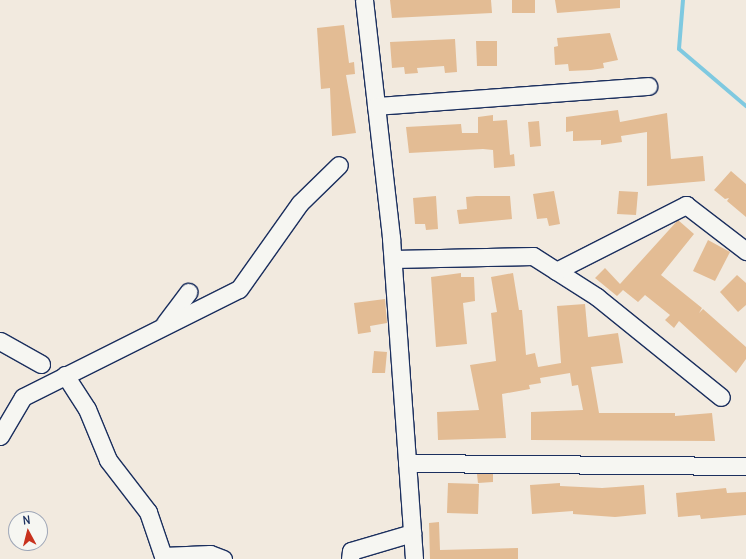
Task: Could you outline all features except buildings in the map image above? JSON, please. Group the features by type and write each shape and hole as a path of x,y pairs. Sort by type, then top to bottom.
{"street":[{"path":"364,0 393,259 414,559"},
{"path":"376,106 648,86"},
{"path":"0,436 23,398 164,324 239,289 300,203 339,165"},
{"path":"556,271 686,205 746,251"},
{"path":"393,259 533,256 597,297 721,397"},
{"path":"164,324 188,292"},
{"path":"0,341 41,364"},
{"path":"65,376 87,409 108,460 148,512 163,556 210,554 223,559"},
{"path":"407,463 746,466"},
{"path":"350,559 351,552 412,533"}],"waterway":[{"path":"683,0 679,49 746,106"}]}
